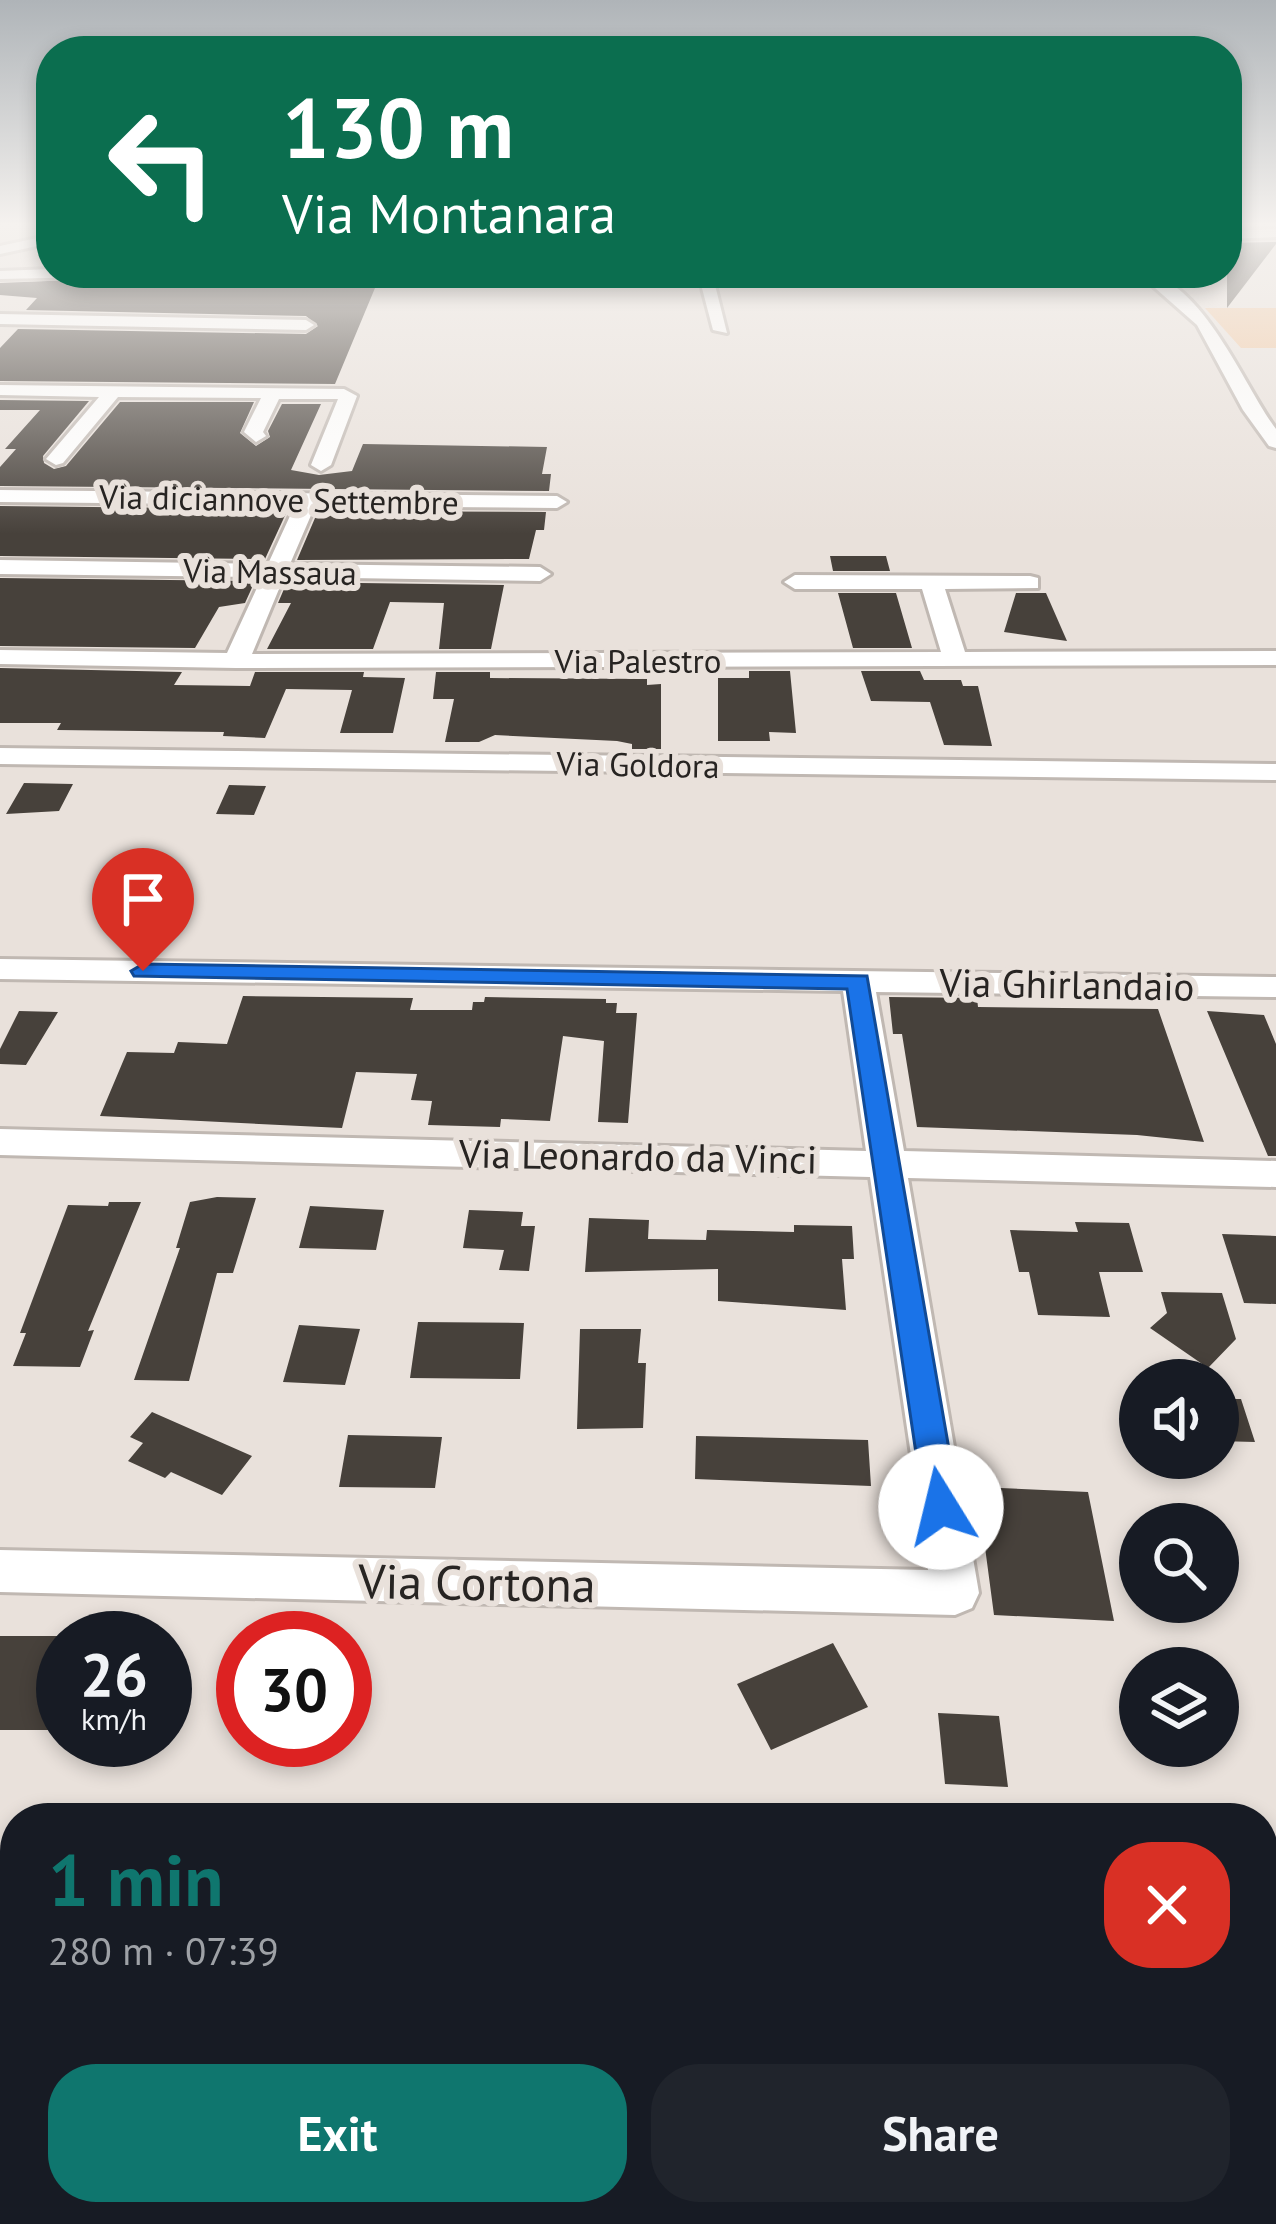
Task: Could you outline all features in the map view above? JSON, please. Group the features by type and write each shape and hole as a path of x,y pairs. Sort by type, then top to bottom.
{"street":[{"path":"720,326 721,330"},
{"path":"1206,326 1252,410 1276,442"},
{"path":"0,390 348,396 321,465"},
{"path":"56,459 113,391"},
{"path":"256,436 253,432 272,393"},
{"name":"Via diciannove Settembre","path":"0,496 557,502"},
{"path":"236,661 308,499"},
{"name":"Via Massaua","path":"0,567 540,574"},
{"path":"795,582 1030,583"},
{"path":"931,583 956,658"},
{"name":"Via Palestro","path":"0,656 236,661 1276,658"},
{"name":"Via Goldora","path":"0,756 1276,772"},
{"name":"Via Ghirlandaio","path":"0,969 1276,987"},
{"path":"858,981 887,1162"},
{"name":"Via Leonardo da Vinci","path":"0,1142 1276,1174"},
{"name":"Via Cortona","path":"0,1571 955,1593 887,1162"}],"shaded area":[{"path":"1221,326 1276,326 1276,348 1241,348"}],"building":[{"path":"318,326 359,326 335,384 0,381 0,348 18,329 306,334"},
{"path":"0,400 89,401 43,456 44,463 54,469 66,466 120,402 254,402 240,433 256,446 270,437 268,431 282,404 321,404 291,470 319,475 352,471 363,444 547,447 542,474 551,474 549,491 0,486 0,467 16,449 5,449 40,410 0,410"},
{"path":"0,506 288,509 265,559 0,556"},
{"path":"318,511 546,512 544,530 536,530 529,559 297,560"},
{"path":"830,556 886,556 890,571 833,571"},
{"path":"0,578 255,581 245,603 219,607 195,648 0,646"},
{"path":"287,582 504,585 491,649 439,649 444,603 390,602 373,649 267,649 291,603 278,603"},
{"path":"838,593 896,593 912,648 853,648"},
{"path":"1016,593 1046,593 1067,641 1004,632"},
{"path":"0,668 182,672 174,685 250,686 255,672 364,672 363,677 405,678 393,733 340,733 352,690 286,689 265,738 223,736 224,732 57,730 61,723 0,723"},
{"path":"749,671 790,671 796,733 769,732 770,741 718,741 718,678 749,678"},
{"path":"861,671 920,671 924,680 961,680 963,686 978,686 992,746 944,745 930,702 871,701"},
{"path":"436,672 490,672 490,678 647,679 647,685 661,684 661,749 632,749 632,744 617,741 495,735 479,742 445,742 454,699 433,699"},
{"path":"24,783 73,784 59,811 6,814"},
{"path":"229,785 266,786 254,815 216,814"},
{"path":"243,996 413,998 410,1010 472,1010 473,1002 484,1002 485,997 606,999 606,1003 617,1003 616,1013 637,1013 628,1123 598,1122 604,1041 563,1036 550,1121 501,1119 500,1127 428,1125 432,1101 411,1100 417,1074 356,1072 342,1128 100,1116 127,1052 174,1053 178,1042 227,1044"},
{"path":"889,997 977,998 978,1007 1158,1009 1204,1142 917,1127 902,1034 893,1034"},
{"path":"19,1011 58,1012 26,1065 0,1064 0,1049"},
{"path":"1207,1011 1264,1015 1276,1044 1276,1156 1268,1156"},
{"path":"256,1198 233,1273 217,1273 189,1381 134,1380 180,1248 176,1248 190,1202"},
{"path":"109,1202 141,1202 88,1331 94,1330 80,1367 13,1366 26,1333 20,1333 68,1205 108,1206"},
{"path":"310,1206 384,1210 376,1250 299,1248"},
{"path":"469,1210 523,1212 521,1226 535,1226 529,1271 499,1270 504,1250 463,1248"},
{"path":"589,1218 649,1220 648,1239 706,1240 707,1230 794,1232 794,1225 852,1226 854,1259 842,1259 846,1310 718,1301 718,1269 585,1272"},
{"path":"1075,1222 1129,1223 1143,1272 1099,1272 1110,1317 1038,1315 1029,1272 1019,1272 1010,1230 1078,1232"},
{"path":"1222,1234 1276,1236 1276,1304 1244,1303"},
{"path":"1161,1292 1222,1293 1236,1339 1217,1359 1195,1359 1150,1328 1167,1313"},
{"path":"418,1322 524,1323 520,1379 410,1378"},
{"path":"299,1325 360,1329 345,1385 283,1382"},
{"path":"580,1329 641,1329 638,1363 646,1363 643,1428 577,1429"},
{"path":"1239,1399 1241,1399 1255,1442 1239,1442"},
{"path":"152,1412 252,1456 222,1495 171,1472 165,1478 128,1461 143,1443 130,1437"},
{"path":"348,1435 442,1437 435,1488 339,1487"},
{"path":"696,1436 868,1440 871,1486 695,1479"},
{"path":"977,1487 1088,1492 1114,1621 994,1615"},
{"path":"0,1636 36,1636 36,1730 0,1730"},
{"path":"833,1643 868,1707 771,1750 737,1684"},
{"path":"938,1713 999,1716 1008,1787 945,1784"}],"route":[{"path":"143,971 858,981 941,1507"}]}
